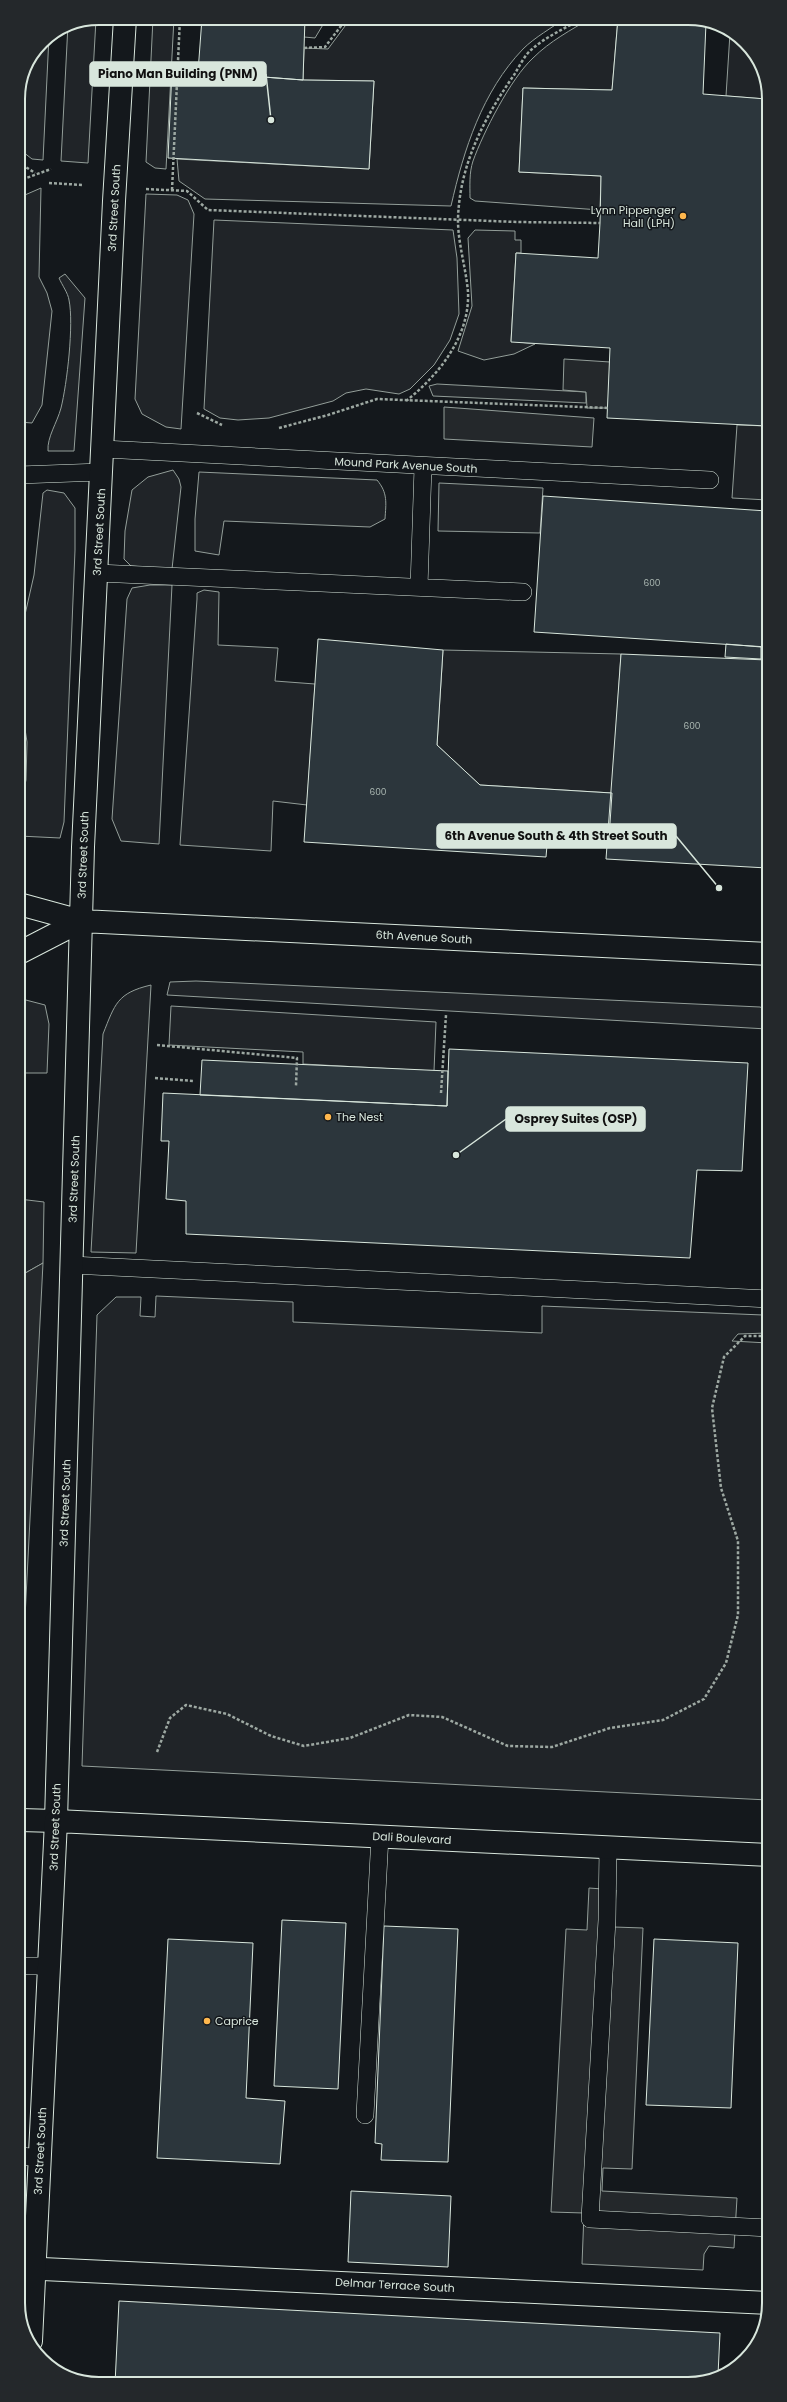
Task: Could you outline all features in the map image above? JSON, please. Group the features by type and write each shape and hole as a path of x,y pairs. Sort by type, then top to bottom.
{"street":[{"name":"3rd Street South","path":"31,2331 28,2268 30,2157 49,1966 56,1821 81,920 101,472 125,25"},
{"name":"6th Avenue South","path":"25,906 81,920 762,954"},
{"path":"25,950 81,920"},
{"name":"Dali Boulevard","path":"25,1820 762,1855"},
{"name":"Delmar Terrace South","path":"28,2268 762,2303"}],"lane":[{"name":"Mound Park Avenue South","path":"103,449 423,467 710,480"},
{"path":"419,587 423,467"},
{"path":"25,474 101,472"},
{"path":"97,573 523,592"},
{"path":"71,1265 762,1299"},
{"path":"365,2115 380,1836"},
{"path":"608,1847 606,1938 590,2219 762,2228"},
{"path":"25,1966 49,1966"}],"path":[{"path":"172,190 180,25"},
{"path":"304,48 325,47 342,25"},
{"path":"406,401 434,376 455,348 466,315 468,293 458,220 461,191 473,146 500,95 531,50 572,25"},
{"path":"25,167 35,173"},
{"path":"25,178 35,173 51,169"},
{"path":"49,184 187,191 208,210 458,220 600,223"},
{"path":"275,428 328,415 377,399 608,408"},
{"path":"197,413 226,427"},
{"path":"442,1093 446,1015"},
{"path":"157,1045 297,1058 296,1086"},
{"path":"155,1078 193,1080"},
{"path":"157,1752 170,1718 186,1706 226,1714 271,1736 304,1746 350,1738 409,1715 442,1717 508,1746 552,1747 610,1728 663,1720 704,1699 726,1663 738,1615 738,1541 721,1488 712,1408 724,1358 745,1336 762,1336"}],"shaded area":[{"path":"96,25 88,163 61,161 68,32 84,26"},
{"path":"153,25 174,25 166,169 155,168 146,162"},
{"path":"305,25 323,25 315,38 304,37"},
{"path":"346,25 555,25 523,49 496,84 476,122 462,163 451,206 205,199 179,181 177,159 369,169 374,81 303,80 304,48 328,49"},
{"path":"579,25 617,25 612,90 523,88 519,172 601,176 600,210 475,201 470,198 470,175 473,161 498,106 516,79 533,58 546,46"},
{"path":"730,38 744,50 750,58 759,80 762,99 726,96"},
{"path":"49,45 43,160 32,159 25,154 26,84 37,58"},
{"path":"41,188 39,277 47,293 52,311 42,405 32,423 25,422 25,195"},
{"path":"146,194 177,195 188,200 194,214 181,429 166,427 142,414 135,399"},
{"path":"214,220 453,230 457,258 459,314 450,340 434,365 410,389 399,394 366,389 346,393 333,401 269,418 238,420 220,418 204,409"},
{"path":"475,230 515,231 515,240 521,240 521,253 516,253 511,341 535,344 514,354 484,360 458,351 472,306 468,238"},
{"path":"65,274 85,298 74,451 48,451 49,440 61,408 69,354 71,324 69,300 59,278"},
{"path":"564,359 610,362 608,408 587,408 586,392 563,390"},
{"path":"437,384 586,392 586,403 433,396 429,386"},
{"path":"444,407 594,418 592,447 444,439"},
{"path":"737,425 762,426 762,500 732,498"},
{"path":"173,470 179,479 181,487 172,569 131,566 124,559 125,531 132,490 148,477"},
{"path":"199,472 377,480 385,494 385,519 370,527 224,521 219,555 195,551 195,519"},
{"path":"439,483 543,488 540,533 438,531"},
{"path":"47,490 64,493 75,508 75,550 64,822 60,838 25,836 27,742 25,729 25,615 34,575 43,493"},
{"path":"150,585 172,585 159,844 121,841 112,819 127,599 132,588"},
{"path":"204,590 219,592 218,645 278,648 275,681 315,684 307,805 273,801 271,851 180,845 197,593"},
{"path":"443,650 621,654 612,793 480,785 437,745"},
{"path":"196,981 760,1007 762,1008 762,1029 167,995 170,982"},
{"path":"151,985 136,1253 91,1252 103,1034 114,1007 119,1001 131,992"},
{"path":"25,1000 45,1005 49,1024 47,1073 25,1073"},
{"path":"171,1006 436,1022 434,1071 303,1064 303,1052 169,1045"},
{"path":"25,1200 44,1202 43,1263 25,1273"},
{"path":"43,1263 25,1617 25,1273"},
{"path":"156,1296 293,1302 293,1322 542,1333 542,1306 762,1315 762,1333 738,1334 732,1341 762,1343 762,1800 82,1766 97,1315 116,1297 141,1297 140,1316 155,1317"},
{"path":"589,1888 616,1890 614,1927 643,1928 632,2169 603,2168 602,2191 737,2198 734,2248 709,2246 704,2254 703,2270 582,2264 584,2213 551,2212 566,1929 587,1930"}],"building":[{"path":"201,25 305,25 303,80 198,72"},
{"name":"Lynn Pippenger Hall (LPH)","path":"617,25 693,25 706,27 703,94 762,99 762,426 607,418 610,348 511,342 516,253 598,258 600,223 601,176 519,172 523,88 612,90"},
{"path":"172,70 303,80 374,81 369,169 168,158"},
{"path":"543,496 762,511 762,647 534,632"},
{"path":"318,639 443,650 437,745 480,785 612,793 609,838 548,834 546,857 304,842"},
{"path":"726,644 761,647 761,659 725,657"},
{"path":"621,654 762,660 762,868 606,859"},
{"path":"449,1049 748,1063 742,1171 697,1170 690,1258 186,1234 186,1201 166,1199 169,1141 161,1141 163,1093 447,1106"},
{"path":"202,1060 448,1071 447,1106 200,1095"},
{"path":"282,1920 346,1923 338,2089 274,2086"},
{"path":"384,1926 458,1929 448,2162 381,2160 382,2144 375,2143"},
{"name":"Caprice","path":"168,1939 253,1943 246,2098 285,2101 280,2164 157,2158"},
{"path":"654,1939 738,1943 731,2108 646,2105"},
{"path":"351,2191 451,2196 448,2267 348,2262"},
{"path":"119,2301 720,2333 718,2370 688,2377 115,2377"}],"place":[{"name":"Piano Man Building (PNM)","path":"271,120"},
{"name":"Lynn Pippenger Hall (LPH)","path":"683,216"},
{"name":"6th Avenue South & 4th Street South","path":"719,888"},
{"name":"The Nest","path":"328,1117"},
{"name":"Osprey Suites (OSP)","path":"456,1155"},
{"name":"Caprice","path":"207,2021"}]}
